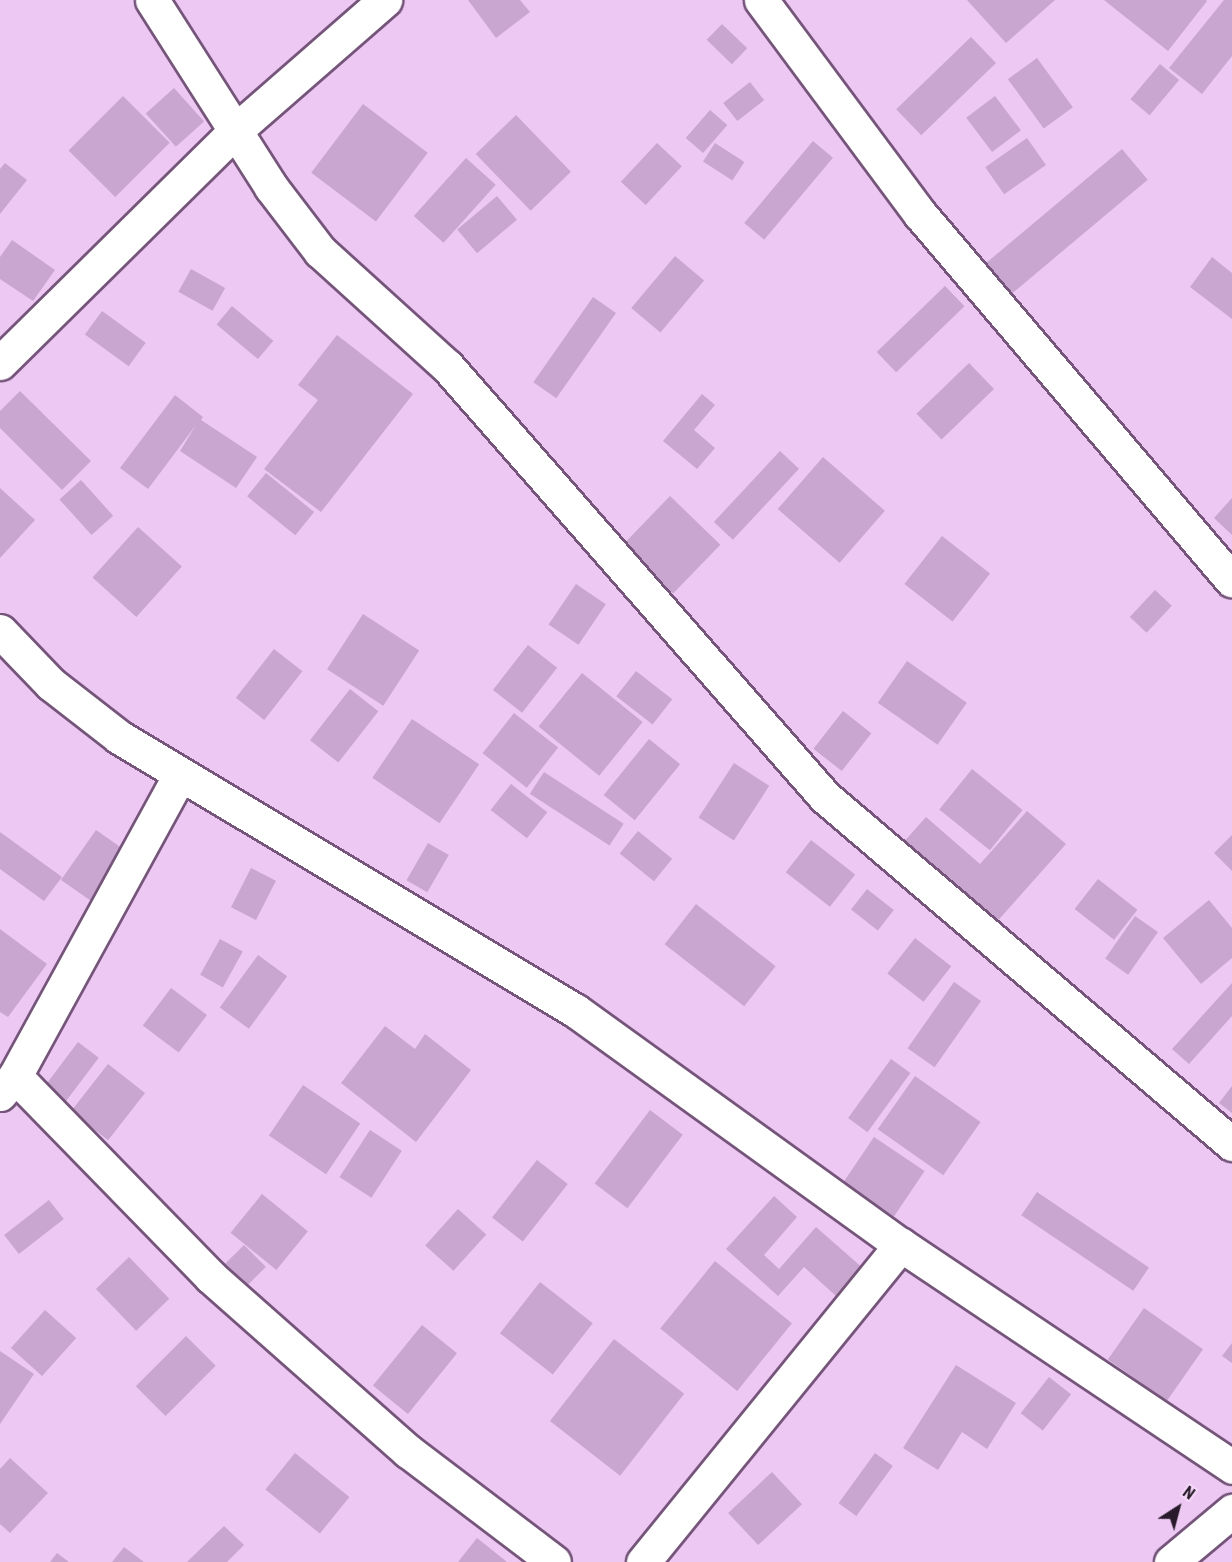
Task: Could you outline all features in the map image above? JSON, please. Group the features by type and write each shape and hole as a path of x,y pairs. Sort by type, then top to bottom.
{"street":[{"path":"152,0 271,187 320,251 447,366 825,797 1232,1144"},
{"path":"0,363 236,130 385,0"},
{"path":"761,0 920,214 1232,580"},
{"path":"0,631 51,684 119,737 576,1011 901,1245 1232,1467"},
{"path":"180,775 8,1085 211,1277 408,1451 554,1562"},
{"path":"643,1562 901,1245"},
{"path":"1171,1562 1232,1511"}],"building":[{"path":"468,0 520,0 530,12 496,38"},
{"path":"967,0 1055,0 1006,43"},
{"path":"1104,0 1206,0 1207,1 1168,51"},
{"path":"1224,0 1232,0 1232,56 1202,94 1169,68"},
{"path":"722,24 747,48 732,64 707,40"},
{"path":"971,37 996,63 921,135 896,109"},
{"path":"1037,58 1073,107 1044,129 1008,79"},
{"path":"1160,64 1179,80 1150,115 1130,99"},
{"path":"750,82 764,100 737,121 723,103"},
{"path":"174,88 204,121 176,147 146,113"},
{"path":"123,96 170,143 115,197 69,150"},
{"path":"995,96 1021,130 992,152 966,118"},
{"path":"363,104 428,153 376,221 311,173"},
{"path":"710,110 727,125 703,153 686,138"},
{"path":"516,115 571,172 531,211 476,154"},
{"path":"1027,138 1046,165 1004,194 985,167"},
{"path":"813,141 833,158 764,240 744,223"},
{"path":"657,143 682,166 646,205 621,182"},
{"path":"715,143 744,162 732,181 703,161"},
{"path":"1122,149 1148,180 1011,295 985,264"},
{"path":"466,158 496,185 444,243 414,216"},
{"path":"5,163 27,180 0,214 0,169"},
{"path":"497,196 517,220 477,253 457,229"},
{"path":"12,240 55,270 33,301 0,279 0,257"},
{"path":"675,256 704,280 660,333 631,308"},
{"path":"1212,257 1232,273 1232,319 1190,287"},
{"path":"191,269 225,288 213,311 178,292"},
{"path":"945,286 964,306 896,372 877,352"},
{"path":"593,297 616,313 556,398 533,382"},
{"path":"232,306 273,341 258,359 217,324"},
{"path":"102,311 146,343 129,366 85,334"},
{"path":"337,335 413,394 321,512 264,469 318,400 298,385"},
{"path":"969,363 994,389 941,440 916,414"},
{"path":"20,391 91,461 62,490 0,428 0,411"},
{"path":"702,394 715,405 694,430 715,448 697,469 663,441"},
{"path":"175,395 203,417 201,420 257,457 236,488 180,451 196,425 148,489 120,468"},
{"path":"780,451 799,469 733,540 714,522"},
{"path":"823,457 885,511 840,563 778,509"},
{"path":"266,473 314,512 295,535 247,496"},
{"path":"81,480 113,516 92,535 59,499"},
{"path":"0,488 35,520 0,558"},
{"path":"670,496 720,545 673,594 623,545"},
{"path":"1232,498 1232,535 1214,518"},
{"path":"138,527 182,566 136,617 92,578"},
{"path":"942,536 990,574 953,622 904,584"},
{"path":"576,584 606,604 578,645 549,625"},
{"path":"1155,590 1172,606 1147,633 1130,617"},
{"path":"363,614 419,650 383,706 327,669"},
{"path":"528,645 557,668 522,713 493,690"},
{"path":"274,649 302,671 264,720 236,698"},
{"path":"907,661 967,703 938,745 878,703"},
{"path":"636,671 672,699 653,725 616,696"},
{"path":"582,673 643,722 599,776 539,727"},
{"path":"350,689 378,711 338,762 310,740"},
{"path":"843,711 871,733 842,771 813,749"},
{"path":"514,713 558,747 527,788 483,753"},
{"path":"412,719 479,764 439,823 372,778"},
{"path":"649,739 680,764 635,820 604,795"},
{"path":"734,763 769,786 734,840 699,818"},
{"path":"972,769 1023,810 990,850 939,809"},
{"path":"544,772 624,824 610,846 530,794"},
{"path":"511,784 547,812 527,838 491,810"},
{"path":"1027,811 1066,844 994,925 902,844 926,817 980,864"},
{"path":"96,830 127,852 92,902 61,880"},
{"path":"638,831 672,859 654,881 620,854"},
{"path":"0,832 62,877 44,901 0,869"},
{"path":"1232,835 1232,871 1214,853"},
{"path":"811,840 855,874 830,907 786,872"},
{"path":"428,843 449,855 427,892 406,880"},
{"path":"251,868 276,881 256,920 231,907"},
{"path":"1098,879 1137,910 1114,940 1075,909"},
{"path":"867,889 894,910 878,930 851,909"},
{"path":"1209,900 1232,928 1232,958 1201,984 1163,938"},
{"path":"696,904 776,966 744,1006 665,944"},
{"path":"1135,916 1158,932 1128,975 1105,959"},
{"path":"0,929 47,964 8,1017 0,1012"},
{"path":"915,938 951,966 924,1002 887,973"},
{"path":"220,939 243,952 223,987 200,975"},
{"path":"258,955 287,976 249,1029 220,1008"},
{"path":"954,982 981,1001 935,1067 908,1048"},
{"path":"1232,983 1232,1016 1189,1064 1172,1049"},
{"path":"171,988 207,1015 179,1053 143,1026"},
{"path":"385,1026 415,1049 425,1034 471,1070 416,1142 341,1083"},
{"path":"78,1042 99,1058 66,1102 45,1086"},
{"path":"891,1059 910,1073 868,1132 848,1118"},
{"path":"108,1064 145,1093 108,1140 71,1111"},
{"path":"915,1076 981,1122 943,1175 878,1129"},
{"path":"303,1085 360,1124 326,1174 269,1136"},
{"path":"1232,1086 1232,1113 1219,1103"},
{"path":"650,1110 683,1135 627,1208 595,1183"},
{"path":"370,1130 402,1151 371,1198 340,1177"},
{"path":"874,1137 925,1171 894,1217 843,1183"},
{"path":"537,1160 568,1184 523,1242 492,1218"},
{"path":"1037,1192 1149,1267 1133,1291 1021,1215"},
{"path":"262,1194 308,1231 276,1270 231,1233"},
{"path":"774,1196 797,1217 764,1255 779,1269 816,1227 873,1277 847,1306 804,1267 778,1296 726,1249"},
{"path":"49,1200 64,1219 19,1254 4,1235"},
{"path":"458,1209 486,1234 453,1271 425,1245"},
{"path":"244,1245 266,1267 246,1287 224,1265"},
{"path":"129,1257 169,1299 136,1331 96,1289"},
{"path":"715,1261 792,1323 737,1391 660,1329"},
{"path":"540,1282 593,1323 553,1374 500,1333"},
{"path":"1144,1308 1203,1349 1167,1401 1108,1360"},
{"path":"45,1310 76,1338 42,1376 11,1348"},
{"path":"422,1325 457,1353 408,1414 373,1386"},
{"path":"186,1336 216,1366 165,1416 136,1386"},
{"path":"614,1339 684,1394 620,1476 550,1421"},
{"path":"1232,1343 1232,1363 1222,1356"},
{"path":"0,1351 34,1374 0,1424"},
{"path":"956,1365 1016,1403 987,1449 962,1432 938,1470 903,1448"},
{"path":"1049,1377 1071,1394 1043,1430 1021,1413"},
{"path":"295,1453 349,1497 320,1534 265,1490"},
{"path":"875,1453 893,1466 856,1516 839,1503"},
{"path":"10,1458 48,1493 10,1533 0,1524 0,1469"},
{"path":"772,1472 802,1504 758,1545 728,1513"},
{"path":"224,1526 244,1545 227,1562 187,1562"},
{"path":"477,1538 507,1562 458,1562"},
{"path":"124,1547 144,1562 112,1562"},
{"path":"57,1553 69,1562 50,1562"}]}
